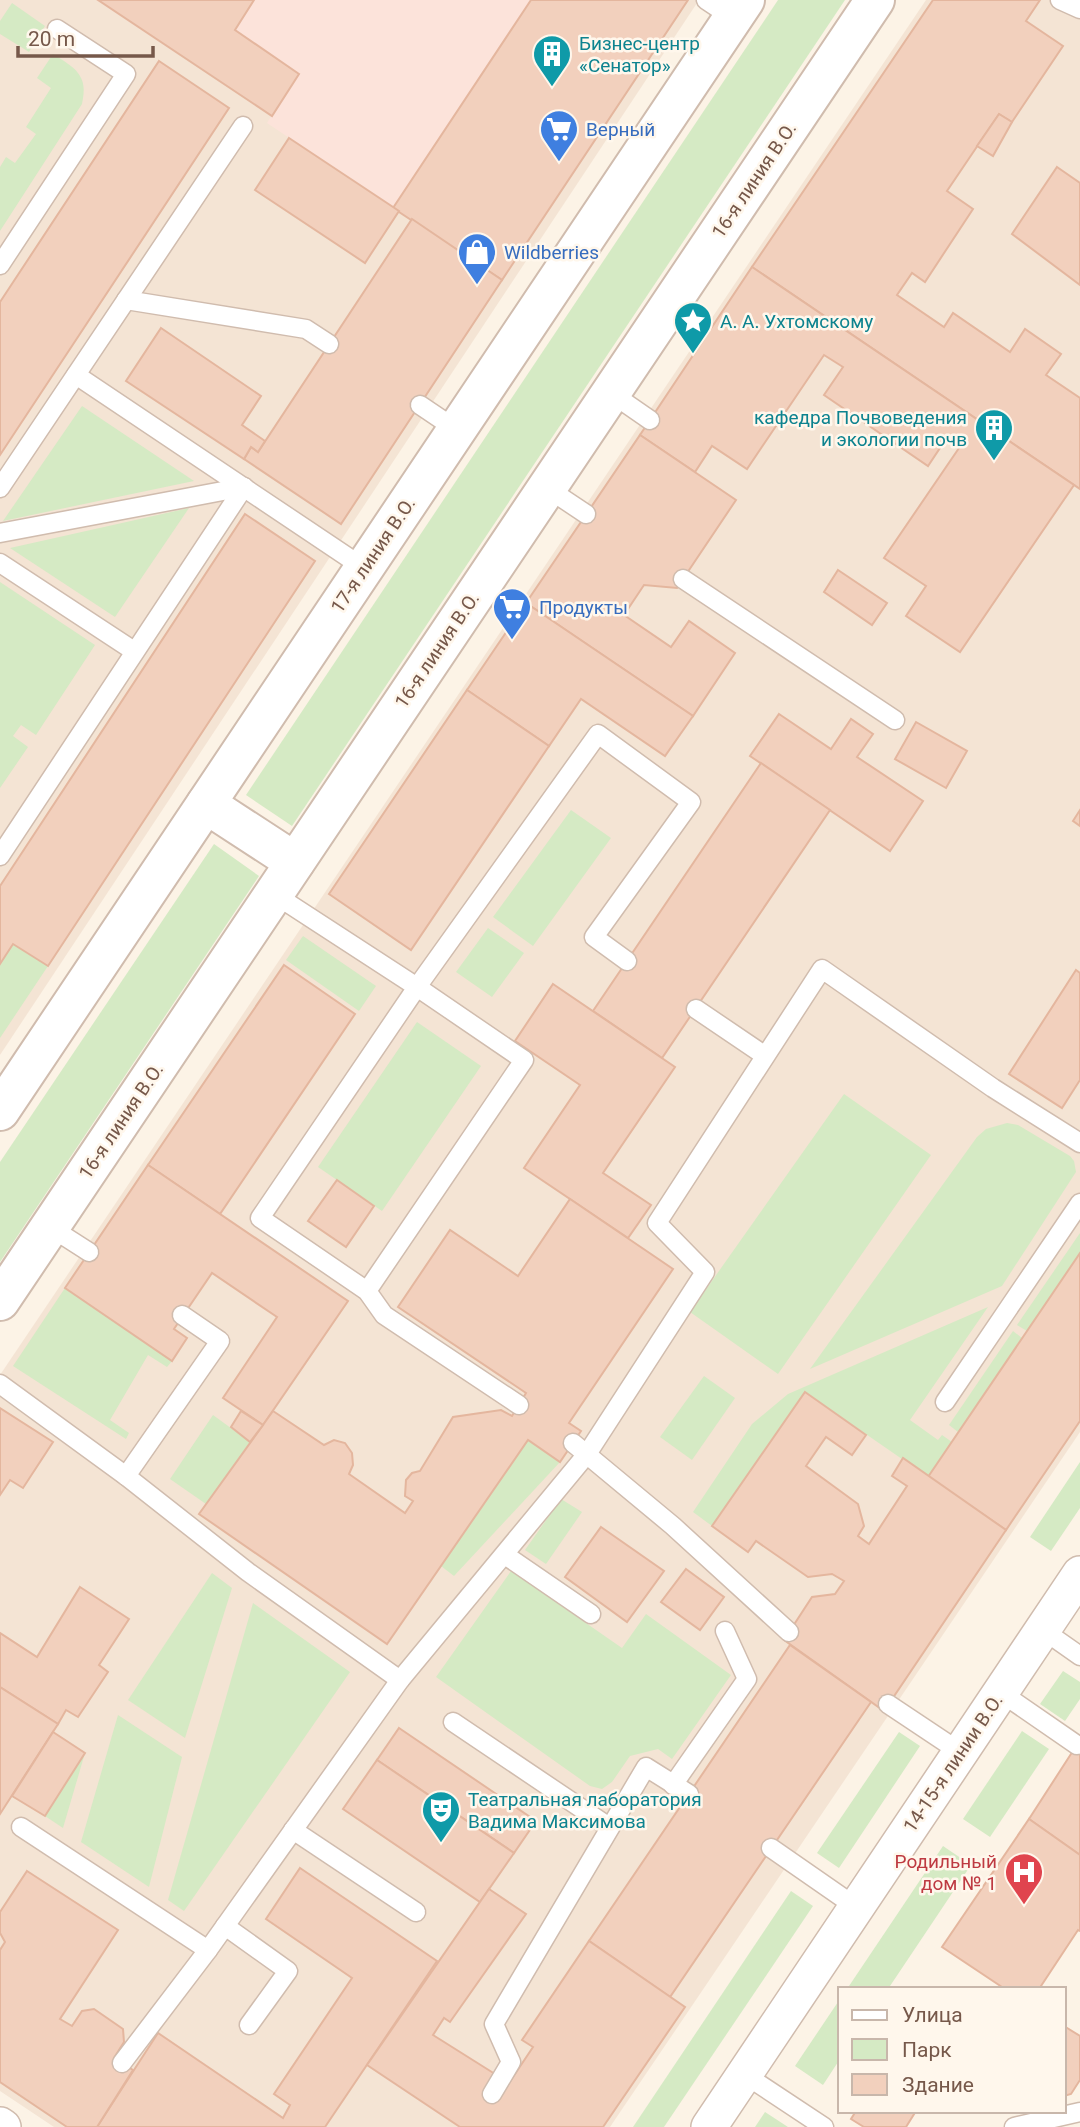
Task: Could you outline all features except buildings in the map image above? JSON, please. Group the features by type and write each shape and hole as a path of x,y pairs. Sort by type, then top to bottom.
{"street":[{"name":"16-я линия В.О.","path":"0,1301 875,0"},
{"name":"17-я линия В.О.","path":"0,1111 457,429 728,6"},
{"path":"206,804 295,862"},
{"name":"14-15-я линии В.О.","path":"709,2127 1080,1574"}],"lane":[{"path":"1060,0 1080,9"},
{"path":"0,265 126,74 57,29"},
{"path":"0,488 243,126"},
{"path":"126,300 306,329 329,344"},
{"path":"76,375 365,568"},
{"path":"611,393 650,419"},
{"path":"420,405 457,429"},
{"path":"0,533 244,487"},
{"path":"0,856 244,487"},
{"path":"547,488 586,514"},
{"path":"0,563 134,651"},
{"path":"683,579 895,720"},
{"path":"519,1405 384,1315 367,1291 260,1218 417,987 598,734 691,802 594,937 627,961"},
{"path":"274,894 524,1060 367,1291"},
{"path":"122,2063 208,1950 400,1680 505,1555 705,1272 657,1223 822,968 993,1088 1078,1138"},
{"path":"696,1009 764,1055"},
{"path":"945,1402 1080,1203"},
{"path":"50,1227 89,1252"},
{"path":"126,1476 220,1340 182,1315"},
{"path":"0,1384 126,1476 248,1572 400,1680"},
{"path":"580,1448 681,1534 789,1632"},
{"path":"505,1555 591,1614"},
{"path":"1042,1630 1080,1656"},
{"path":"492,2094 511,2062 494,2024 609,1827 646,1767 681,1790 747,1679 725,1631"},
{"path":"1000,1692 1077,1745"},
{"path":"888,1704 960,1752"},
{"path":"453,1722 609,1827"},
{"path":"21,1827 208,1950"},
{"path":"293,1830 416,1912"},
{"path":"771,1848 856,1907"},
{"path":"225,1926 288,1971 249,2025"},
{"path":"744,2074 824,2127"},
{"path":"1014,2127 1080,2112"}],"shaded area":[{"path":"0,0 699,0 0,1055"},
{"name":"Бизнес-центр «Сенатор»","path":"98,0 688,0 502,280 267,123 272,115"},
{"path":"926,0 1080,0 1080,1432 610,2127 54,2127 0,2091 0,1375"}],"green space":[{"path":"778,0 845,0 292,826 246,795"},
{"path":"12,3 45,26 29,52 0,34 0,21"},
{"path":"53,54 74,68 82,79 82,104 0,231 0,167 6,157 15,163 36,134 26,127 51,88 37,78"},
{"path":"82,406 194,481 3,521"},
{"path":"189,508 115,617 10,548"},
{"path":"0,582 95,645 36,735 21,725 13,736 28,747 0,788"},
{"path":"571,810 611,838 533,946 493,917"},
{"path":"214,844 259,876 0,1262 0,1162"},
{"path":"488,928 524,953 492,997 456,972"},
{"path":"303,936 376,986 359,1011 286,960"},
{"path":"13,944 48,966 0,1038 0,964"},
{"path":"417,1022 481,1066 382,1211 318,1167"},
{"path":"844,1094 931,1155 778,1374 690,1312"},
{"path":"1007,1123 1018,1125 1070,1156 1076,1172 1002,1286 810,1369 977,1137 986,1129"},
{"path":"1080,1233 1080,1253 1027,1331 1017,1325"},
{"path":"65,1288 172,1361 167,1367 148,1355 110,1420 129,1433 126,1439 13,1366"},
{"path":"988,1307 910,1420 938,1440 942,1435 952,1442 928,1477 805,1392 712,1526 693,1512 752,1424 788,1394"},
{"path":"1013,1331 1022,1338 958,1432 949,1425"},
{"path":"704,1376 735,1398 692,1460 660,1437"},
{"path":"213,1415 250,1442 206,1504 170,1479"},
{"path":"528,1440 560,1462 454,1576 441,1566"},
{"path":"1080,1462 1080,1508 1051,1551 1030,1537"},
{"path":"561,1499 582,1512 546,1564 525,1550"},
{"path":"511,1571 622,1648 646,1614 731,1675 672,1759 658,1749 630,1756 612,1782 602,1789 590,1786 436,1677"},
{"path":"212,1573 232,1588 185,1738 128,1700"},
{"path":"253,1603 350,1672 184,1911 168,1900"},
{"path":"1063,1671 1080,1682 1080,1699 1065,1721 1040,1704"},
{"path":"118,1715 182,1757 149,1887 81,1842"},
{"path":"1022,1731 1049,1749 990,1837 963,1819"},
{"path":"899,1732 920,1746 839,1868 817,1853"},
{"path":"85,1753 63,1828 45,1816"},
{"path":"943,1846 971,1865 889,1987 848,1987"},
{"path":"791,1891 813,1906 664,2127 633,2127"},
{"path":"838,2002 838,2062 823,2085 795,2066"},
{"path":"765,2112 788,2127 755,2127"}],"place":[{"name":"Бизнес-центр «Сенатор»","path":"552,88"},
{"name":"Верный","path":"559,163"},
{"name":"Wildberries","path":"477,286"},
{"name":"А. А. Ухтомскому","path":"693,355"},
{"name":"кафедра Почвоведения и экологии почв","path":"994,462"},
{"name":"Продукты","path":"512,641"},
{"name":"Театральная лаборатория Вадима Максимова","path":"441,1844"},
{"name":"Родильный дом № 1","path":"1024,1906"}]}
